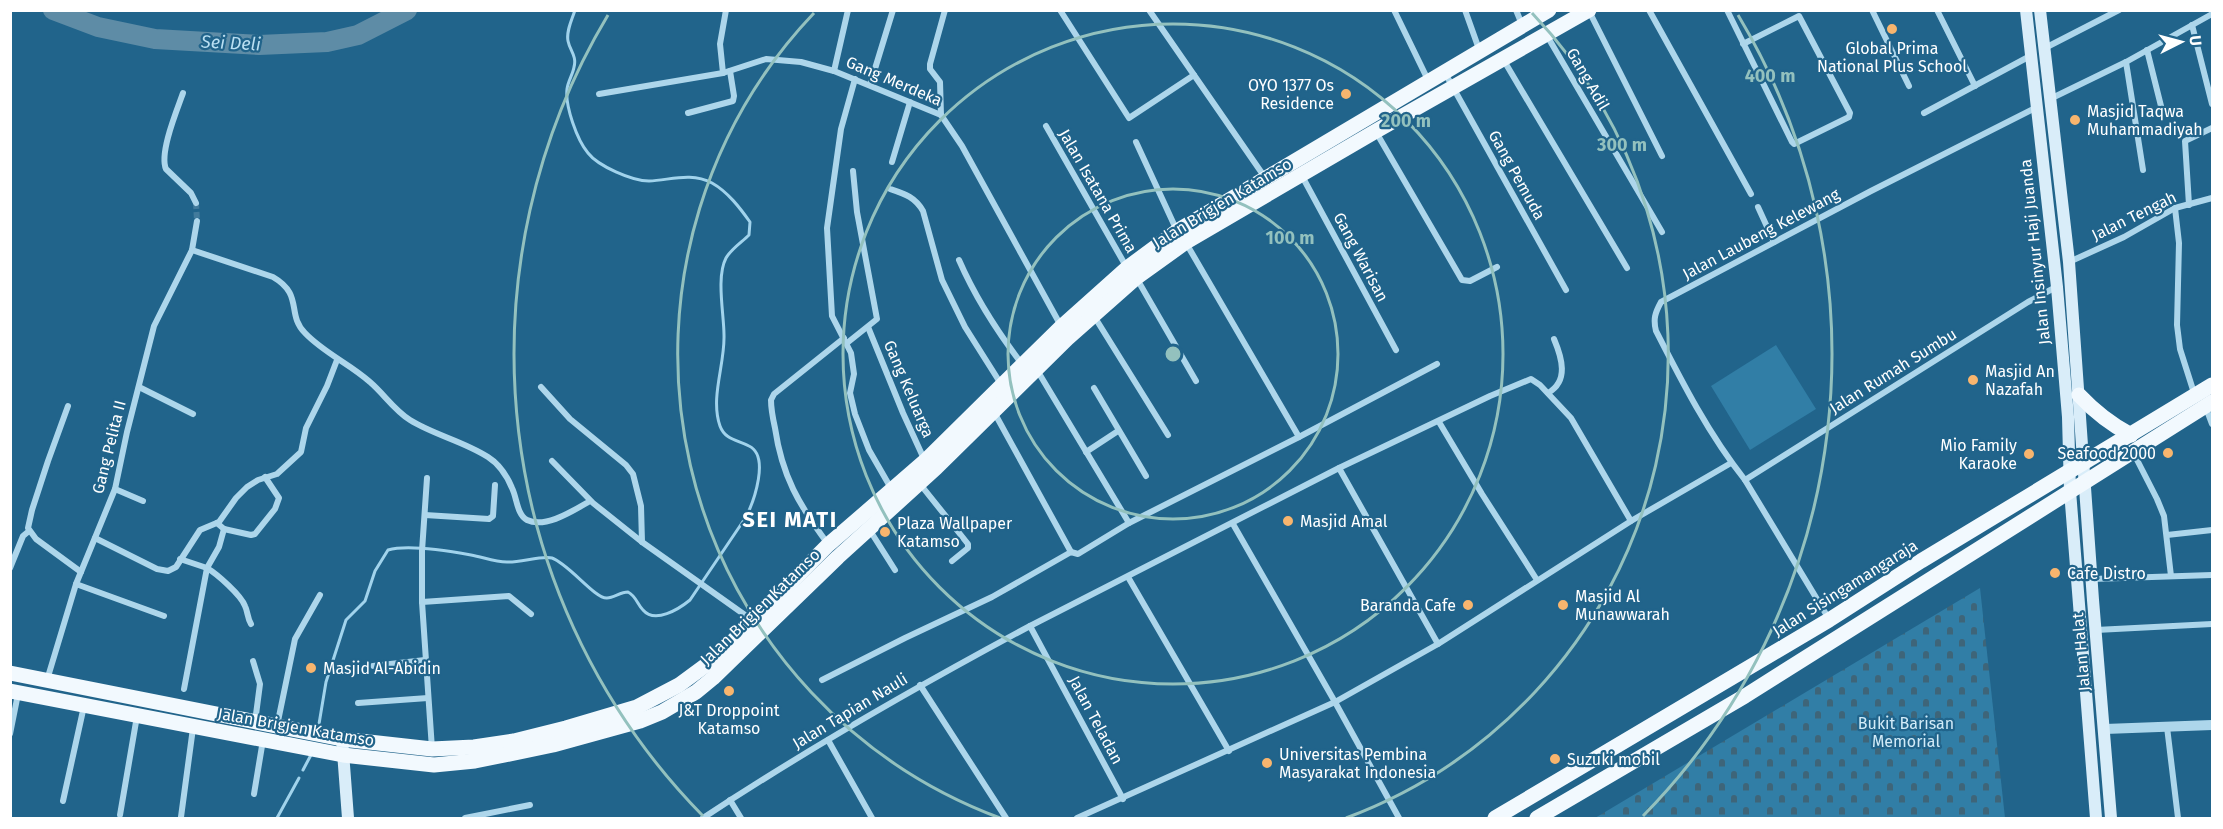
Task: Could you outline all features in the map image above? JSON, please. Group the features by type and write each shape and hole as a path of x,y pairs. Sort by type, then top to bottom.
{"main road":[{"name":"Jalan Brigjen Katamso","path":"1182,237 1302,176 1313,161 1429,81 1549,10"},
{"name":"Jalan Insinyur Haji Juanda","path":"2026,10 2033,55 2057,287 2068,417 2070,491"},
{"name":"Jalan Insinyur Haji Juanda","path":"2040,10 2052,98 2069,262 2086,482"},
{"name":"Jalan Brigjen Katamso","path":"14,691 264,740 300,739 411,764 457,763 553,745 640,721 662,712 696,692 713,678 838,557 920,484 993,411 1061,327 1132,273 1266,179 1313,161 1376,131 1589,11"},
{"name":"Jalan Brigjen Katamso","path":"343,747 432,749 474,747 514,741 637,707 679,685 700,671 828,544 925,461 1002,385 1030,367 1094,316 1132,273"},
{"name":"Jalan Sisingamangaraja","path":"1537,819 1746,696 2086,482 2204,401 2212,385"},
{"path":"2079,395 2112,425 2131,435"},
{"name":"Jalan Sisingamangaraja","path":"1495,819 1829,620 1921,561 2131,435 2204,401"},
{"name":"Jalan Halat","path":"2086,482 2112,819"},
{"name":"Jalan Halat","path":"2070,491 2096,819"},
{"path":"1829,620 1840,636"},
{"name":"Jalan Brigjen Katamso","path":"10,673 255,722 276,727 300,739"},
{"path":"1647,728 1659,746"},
{"path":"343,747 348,819"}],"street":[{"path":"688,113 733,101 734,96 727,72 720,61 720,44 726,10"},
{"path":"834,71 848,10"},
{"path":"870,85 892,10"},
{"path":"941,115 940,85 938,78 930,69 930,64 945,10"},
{"path":"1060,10 1129,117 1194,75"},
{"path":"1149,10 1266,179"},
{"path":"1394,10 1429,81"},
{"path":"1465,10 1480,52"},
{"path":"1516,10 1523,27"},
{"path":"1649,10 1751,194"},
{"path":"1727,10 1743,44 1794,144 1849,117 1850,113 1799,16 1743,44"},
{"path":"1872,10 1909,86"},
{"path":"1937,10 1975,86"},
{"path":"2045,48 2119,10"},
{"path":"1589,11 1662,156"},
{"path":"2052,98 2126,62 2211,14 2212,23"},
{"path":"2192,25 2212,104"},
{"name":"Gang Adil","path":"1546,34 1662,232"},
{"path":"2147,50 2162,111"},
{"path":"1924,113 2033,55"},
{"name":"Gang Merdeka","path":"598,93 727,72 766,59 801,62 834,71 941,115 962,146 1061,327"},
{"path":"1502,59 1627,268"},
{"path":"2126,62 2143,170"},
{"name":"Gang Pemuda","path":"1445,72 1566,290"},
{"path":"855,79 841,129 827,228 832,316 846,340 854,374 850,393 855,414 869,450 892,490"},
{"path":"183,93 164,160 165,167 191,193 196,203"},
{"path":"892,162 910,102"},
{"name":"Jalan Laubeng Kelewang","path":"1829,620 1745,480 1731,463 1682,383 1656,331 1655,313 1661,302 2037,107"},
{"name":"Jalan Isatana Prima","path":"1046,126 1196,381"},
{"path":"2189,205 2185,141 2212,128"},
{"path":"1376,131 1462,280 1470,281 1497,267"},
{"path":"1136,141 1182,237 1299,437"},
{"path":"838,557 807,517 788,481 778,449 771,400 774,394 876,319 857,212 853,171"},
{"name":"Gang Warisan","path":"1302,176 1396,350"},
{"path":"890,189 906,194 918,202 923,211 942,280 965,327 1002,385"},
{"name":"Jalan Tengah","path":"2069,262 2124,237 2175,208 2212,198"},
{"path":"1758,207 1774,242"},
{"path":"2175,208 2179,243 2177,325 2180,350 2212,424"},
{"name":"Gang Pelita II","path":"47,680 76,584 115,489 154,326 192,250 197,221"},
{"path":"192,250 273,277 283,283 293,296 295,315 303,332 369,381 411,420 489,457 506,476 521,515 525,519 538,523 547,521 590,501"},
{"path":"959,260 974,294 998,332 1030,367 1086,452 1129,524"},
{"name":"Jalan Rumah Sumbu","path":"1745,480 2028,302 2057,287"},
{"path":"1094,316 1168,435"},
{"name":"Gang Keluarga","path":"868,327 925,461"},
{"path":"1548,393 1558,386 1562,373 1560,354 1554,339"},
{"path":"95,538 162,571 172,569 200,530 217,523 247,487 265,477 277,474 301,452 306,428 338,360"},
{"path":"993,411 1071,552 1077,554 1129,524 1437,364"},
{"path":"1030,626 1339,468 1490,396 1529,380 1535,381 1571,417 1631,521"},
{"path":"139,387 193,414"},
{"path":"541,387 570,418 626,465 633,474 641,506 642,542"},
{"path":"1094,388 1146,476"},
{"path":"10,568 23,536 29,531 32,510 69,406"},
{"path":"1439,422 1537,580"},
{"path":"1086,452 1118,431"},
{"path":"2133,451 2164,516 2172,576"},
{"path":"552,461 590,501 642,542 752,620"},
{"path":"1077,819 1335,702 1438,644 1631,521 1731,463"},
{"path":"1339,468 1438,644"},
{"path":"217,523 224,529 253,535 275,509 278,502 278,495 265,477"},
{"path":"427,478 422,551 422,602 432,749"},
{"path":"920,484 968,544 968,548 952,561"},
{"path":"425,515 489,519 493,516 495,485"},
{"path":"115,489 143,501"},
{"path":"1233,524 1399,819"},
{"path":"184,689 207,568 215,556 224,529"},
{"path":"869,529 895,570"},
{"path":"2167,534 2212,530"},
{"path":"29,531 36,539 81,572"},
{"path":"822,680 992,597 1071,552"},
{"path":"180,559 207,568 220,576 245,605 247,618 251,624"},
{"path":"2092,579 2212,576"},
{"path":"1128,577 1229,751"},
{"path":"76,584 164,616"},
{"path":"276,727 295,639 320,595"},
{"path":"422,602 509,596 531,614"},
{"path":"2096,630 2212,624"},
{"name":"Jalan Tapian Nauli","path":"703,819 730,800 921,685 1030,626"},
{"name":"Jalan Teladan","path":"1030,626 1123,799"},
{"path":"373,666 425,660"},
{"path":"253,661 260,684 255,722"},
{"path":"921,685 1006,819"},
{"path":"10,734 14,691"},
{"path":"358,703 428,698"},
{"path":"63,801 84,705"},
{"path":"120,815 137,715"},
{"path":"2090,730 2212,725"},
{"path":"181,817 193,726"},
{"path":"2167,727 2178,819"},
{"path":"254,794 264,740"},
{"path":"828,740 872,819"},
{"path":"730,800 741,819"},
{"path":"465,819 530,805"}],"green space":[{"path":"1776,345 1816,409 1750,450 1711,386"},
{"name":"Bukit Barisan Memorial","path":"1980,588 2005,818 1595,818"}],"waterway":[{"name":"Sei Deli","path":"53,10 98,27 155,39 259,45 327,42 358,35 407,10"},
{"path":"318,730 326,682 346,620 365,601 375,571 388,550 429,549 462,553 502,562 552,558 559,561 602,597 610,598 628,592 641,608 654,616 667,614 690,600 746,517 753,501 758,479 759,459 749,446 728,437 722,431 717,415 717,392 724,346 721,275 726,258 749,235 750,222 738,206 712,183 689,177 649,181 625,176 607,168 588,153 573,122 567,96 575,63 568,41 575,10"},
{"path":"303,770 312,753"},
{"path":"277,818 299,778"}],"tunnel":[{"path":"196,203 197,221"}],"place":[{"name":"Global Prima National Plus School","path":"1892,29"},
{"name":"OYO 1377 Os Residence","path":"1346,94"},
{"name":"Masjid Taqwa Muhammadiyah","path":"2075,120"},
{"name":"Masjid An Nazafah","path":"1973,380"},
{"name":"Seafood 2000","path":"2168,453"},
{"name":"Mio Family Karaoke","path":"2029,454"},
{"name":"Masjid Amal","path":"1288,521"},
{"name":"Plaza Wallpaper Katamso","path":"885,532"},
{"name":"Cafe Distro","path":"2055,573"},
{"name":"Baranda Cafe","path":"1468,605"},
{"name":"Masjid Al Munawwarah","path":"1563,605"},
{"name":"Masjid Al-Abidin","path":"311,668"},
{"name":"J&T Droppoint Katamso","path":"729,691"},
{"name":"Suzuki mobil","path":"1555,759"},
{"name":"Universitas Pembina Masyarakat Indonesia","path":"1267,763"}],"district":[{"name":"SEI MATI","path":"790,519"}]}
